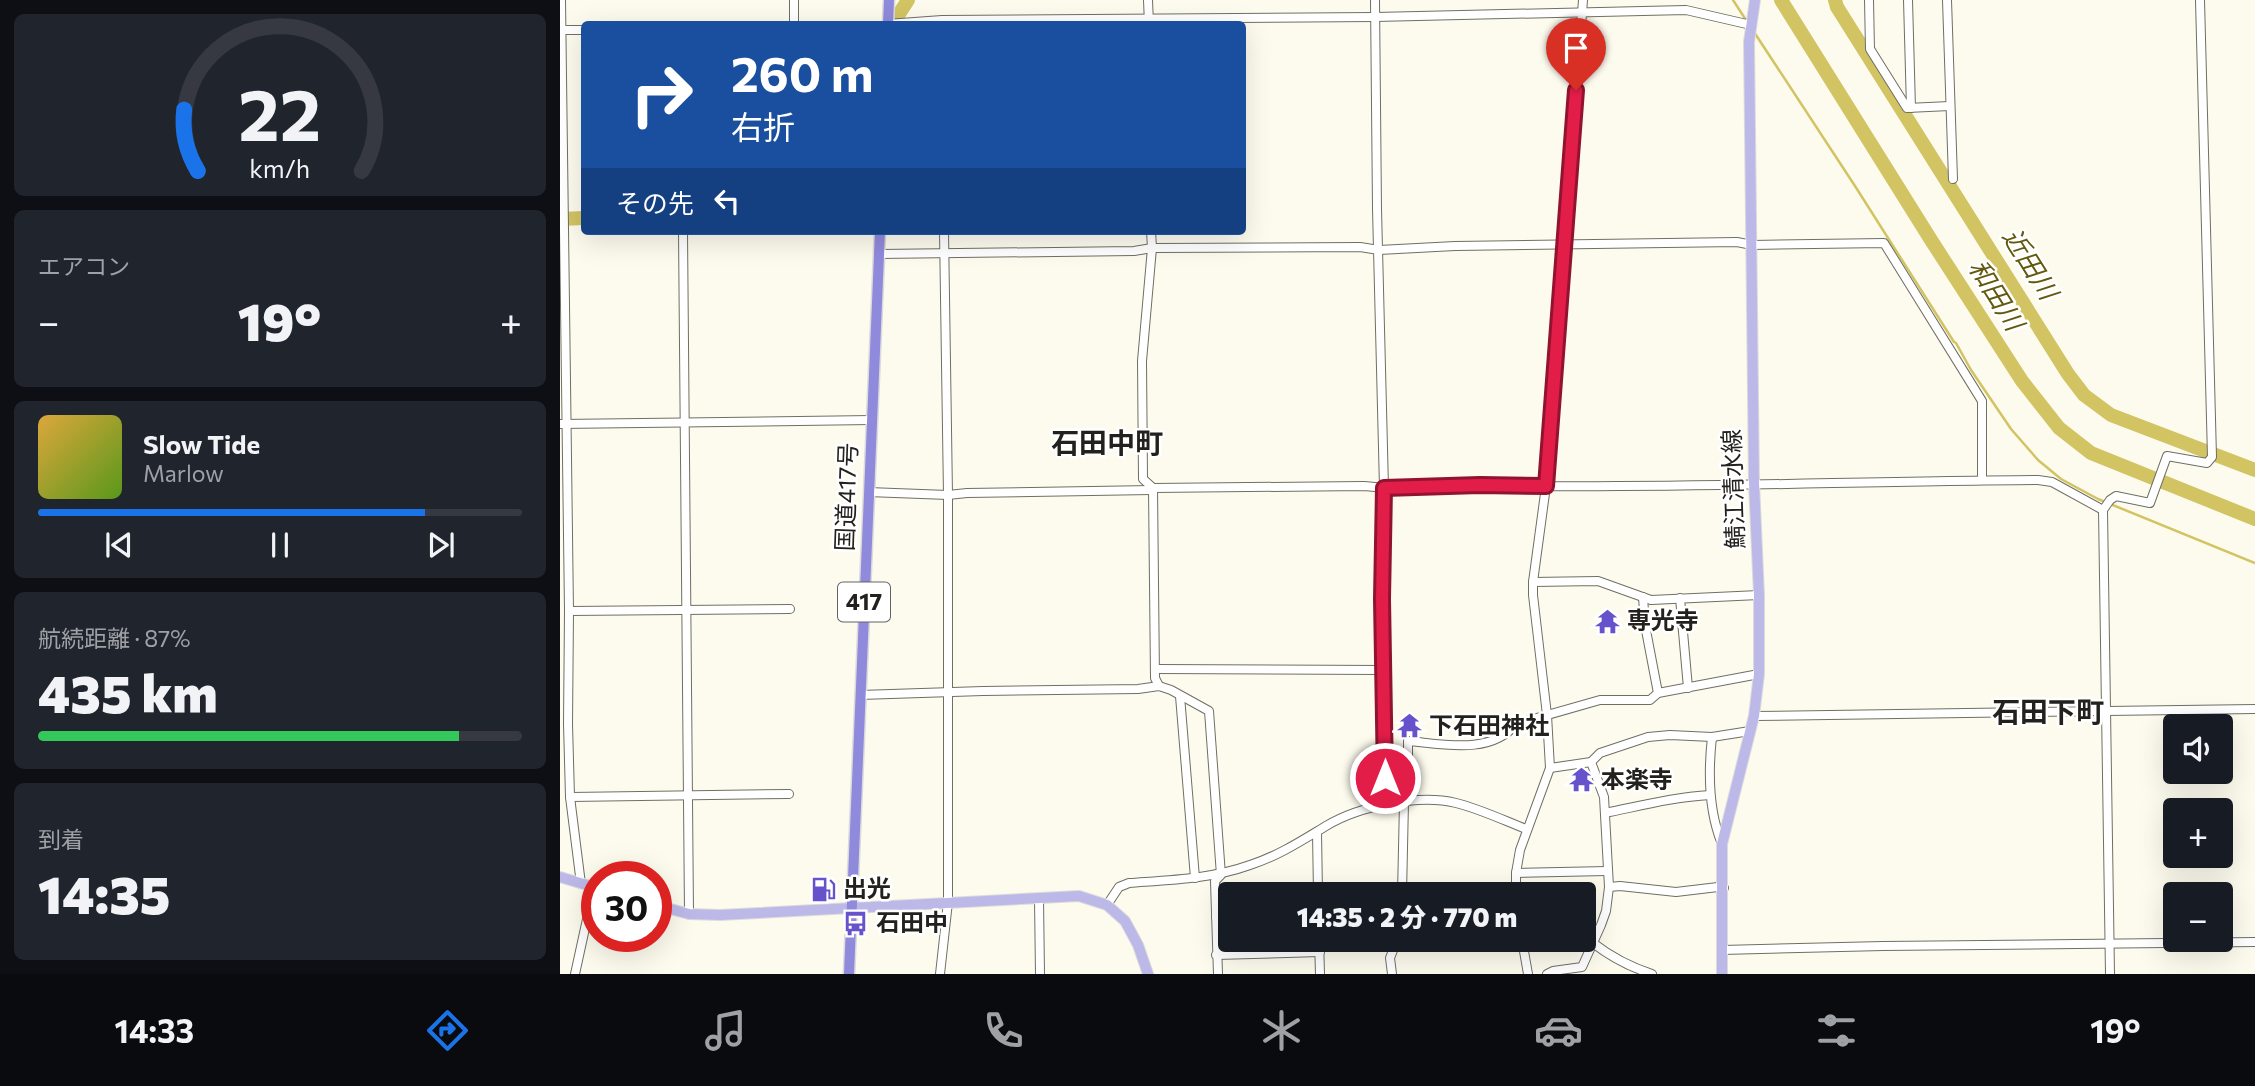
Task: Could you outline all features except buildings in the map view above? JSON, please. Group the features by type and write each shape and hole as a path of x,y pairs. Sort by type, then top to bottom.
{"highway":[{"path":"887,21 889,0"},
{"name":"国道417号","path":"849,974 880,235"}],"main road":[{"name":"鯖江清水線","path":"1722,974 1722,844 1754,716 1759,674 1749,41 1754,4"},
{"path":"560,877 581,884"},
{"path":"672,909 689,914 720,915 1079,896 1107,905 1125,921 1133,933 1148,974"}],"street":[{"path":"561,0 563,424 569,611 564,723 581,884"},
{"path":"794,0 794,21"},
{"path":"1148,0 1149,21 1686,10 1751,25"},
{"path":"1375,0 1384,488 1382,599 1385,804"},
{"path":"1516,882 1526,829 1550,768 1533,582 1546,486 1583,0"},
{"path":"1869,0 1870,49 1906,108 1950,106"},
{"path":"1908,0 1910,107"},
{"path":"1947,0 1953,179"},
{"path":"2110,974 2103,510 2116,496 2150,503 2167,456 2207,463 2212,457 2200,0"},
{"path":"561,30 581,30"},
{"path":"683,235 689,914"},
{"path":"940,974 948,902 948,495 944,235"},
{"path":"1151,235 1142,374 1143,479 1152,489 1155,678 1160,687"},
{"path":"879,254 1134,251 1152,248 1360,247 1379,250 1455,246 1737,242 1752,245 1884,243 1982,401 1982,480"},
{"path":"563,424 872,420"},
{"path":"869,492 948,495 1364,486 1567,487 2038,480 2052,482 2103,510"},
{"path":"1533,582 1598,581 1651,600 1759,594"},
{"path":"1643,597 1645,625 1658,693"},
{"path":"1680,598 1688,688"},
{"path":"569,611 790,609"},
{"path":"1156,668 1384,670"},
{"path":"1402,882 1408,741 1467,745 1493,743 1510,732 1516,724 1600,700 1650,700 1658,693 1759,674"},
{"path":"860,695 1138,690 1160,687 1171,690 1209,711 1221,875 1215,881 1218,974"},
{"path":"1180,696 1195,878"},
{"path":"1754,716 2255,709"},
{"path":"1550,768 1591,762 1600,753 1648,737 1712,737 1750,731"},
{"path":"1712,737 1710,795 1714,825 1722,844"},
{"path":"1591,762 1604,797 1609,887 1606,911 1596,936"},
{"path":"570,797 789,794"},
{"path":"1605,813 1641,807 1651,802 1710,795"},
{"path":"1107,905 1119,887 1129,883 1221,875 1291,848 1348,814 1385,804 1432,800 1458,804 1526,829"},
{"path":"1317,832 1318,882"},
{"path":"1516,873 1607,871"},
{"path":"1609,887 1676,892 1724,888"},
{"path":"1040,899 1040,974"},
{"path":"1722,950 2255,942"},
{"path":"1596,945 1635,969 1652,974"},
{"path":"575,974 581,948"},
{"path":"1216,955 1320,952 1320,974"},
{"path":"1392,952 1390,958 1392,974"},
{"path":"1524,952 1528,974"},
{"path":"1547,974 1582,967 1589,952"}],"waterway":[{"path":"899,14 908,0"},
{"path":"1733,0 1746,20"},
{"name":"和田川","path":"1781,0 2022,381 2059,428 2091,453 2255,519"},
{"name":"近田川","path":"1835,0 2068,374 2084,395 2111,415 2255,470"},
{"path":"1754,32 1971,370 2011,429 2038,460 2061,479 2098,499 2255,563"},
{"path":"560,219 581,218"}],"place":[{"name":"専光寺","path":"1607,621"},
{"name":"下石田神社","path":"1409,726"},
{"name":"本楽寺","path":"1581,780"},
{"name":"出光","path":"823,889"},
{"name":"石田中","path":"856,923"}],"district":[{"name":"石田中町","path":"1107,443"},
{"name":"石田下町","path":"2048,712"}],"route":[{"path":"1385,778 1382,599 1384,488 1546,486 1576,90"}]}
